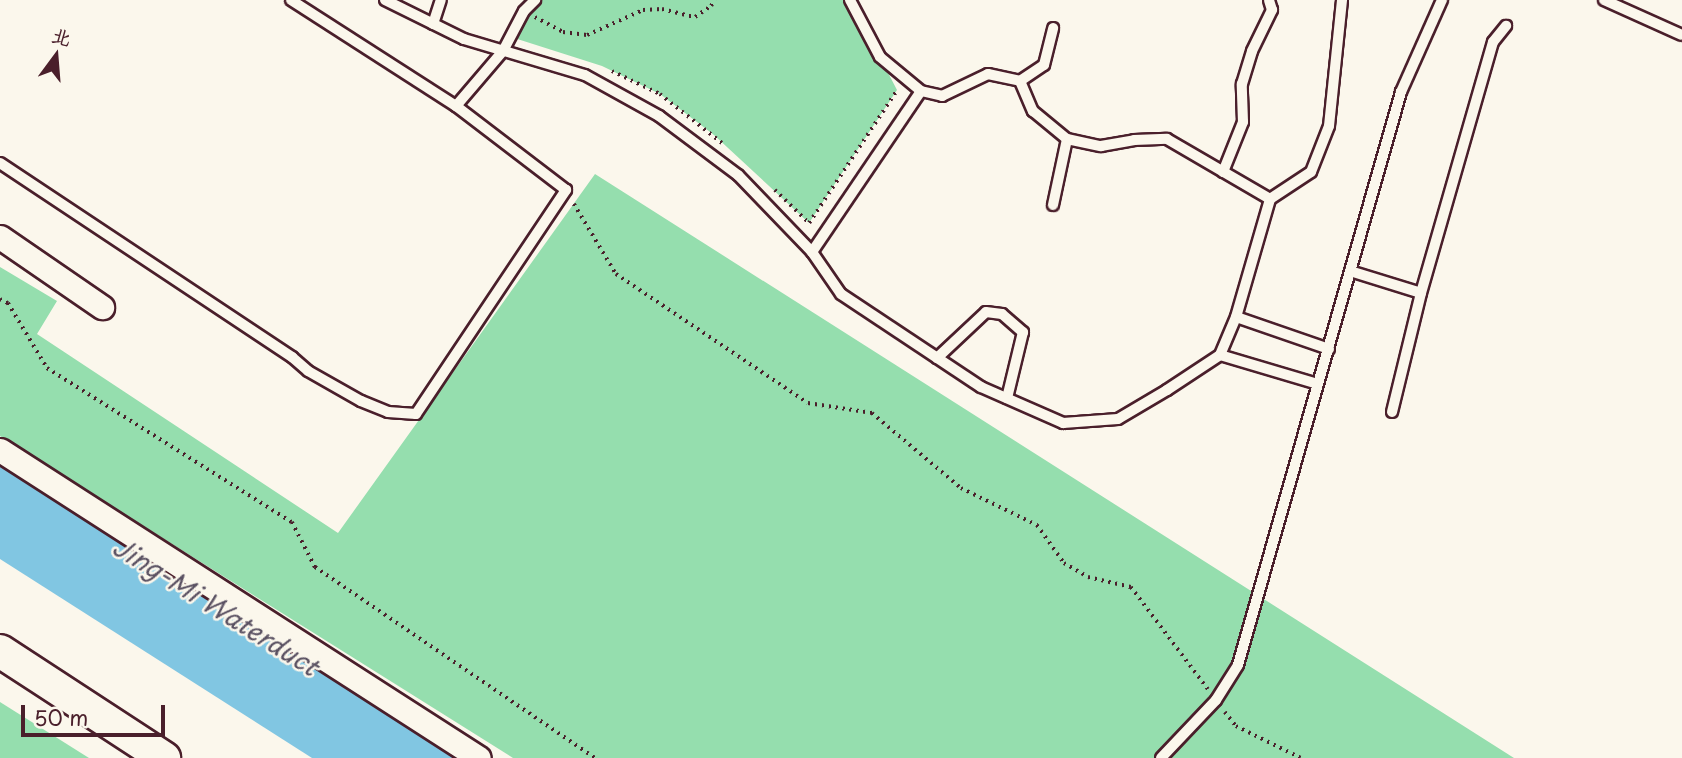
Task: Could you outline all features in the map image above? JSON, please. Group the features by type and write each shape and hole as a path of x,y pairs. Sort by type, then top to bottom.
{"main road":[{"path":"0,650 164,758"}],"street":[{"path":"0,237 102,307"},
{"path":"0,450 479,758"}],"lane":[{"path":"0,163 292,357 308,371 379,409 416,414 566,190 456,106 291,0"},
{"path":"385,0 464,39 585,75 660,116 738,175 812,252 841,294 981,387 1063,422 1118,419 1220,355 1236,317 1270,199 1311,172 1329,126 1342,0"},
{"path":"432,24 441,0"},
{"path":"456,106 503,51 524,11 535,0"},
{"path":"850,0 880,57 921,91 943,96 988,74 1020,81 1044,65 1053,28"},
{"path":"1223,172 1242,122 1242,85 1252,51 1272,10 1269,0"},
{"path":"1161,758 1216,700 1238,666 1401,92 1442,0"},
{"path":"1604,0 1682,35"},
{"path":"1392,412 1421,293 1493,42 1506,26"},
{"path":"1020,81 1032,111 1067,139 1101,146 1134,140 1167,139 1270,199"},
{"path":"812,252 921,91"},
{"path":"1053,205 1067,139"},
{"path":"1350,271 1421,293"},
{"path":"937,358 986,312 1002,313 1023,332 1007,398"},
{"path":"1236,317 1329,349"},
{"path":"1220,355 1318,384"}],"path":[{"path":"524,11 563,32 587,35 643,10 662,9 695,17 712,6 714,0"},
{"path":"773,187 809,223 897,90 880,57"},
{"path":"602,66 660,94 724,144"},
{"path":"566,190 616,275 808,403 872,413 961,488 1037,525 1064,563 1088,577 1131,587 1236,726 1301,758"},
{"path":"0,299 8,303 47,368 292,522 315,567 595,758"}],"green space":[{"path":"535,0 850,0 897,90 809,223 714,135 660,94 602,66 511,37"},
{"path":"595,174 1514,758 513,758 0,436 0,267 57,301 37,334 338,533"},
{"path":"0,702 89,758 0,758"}],"water":[{"name":"Jing-Mi Waterduct","path":"0,457 469,758 312,758 0,559"}]}
